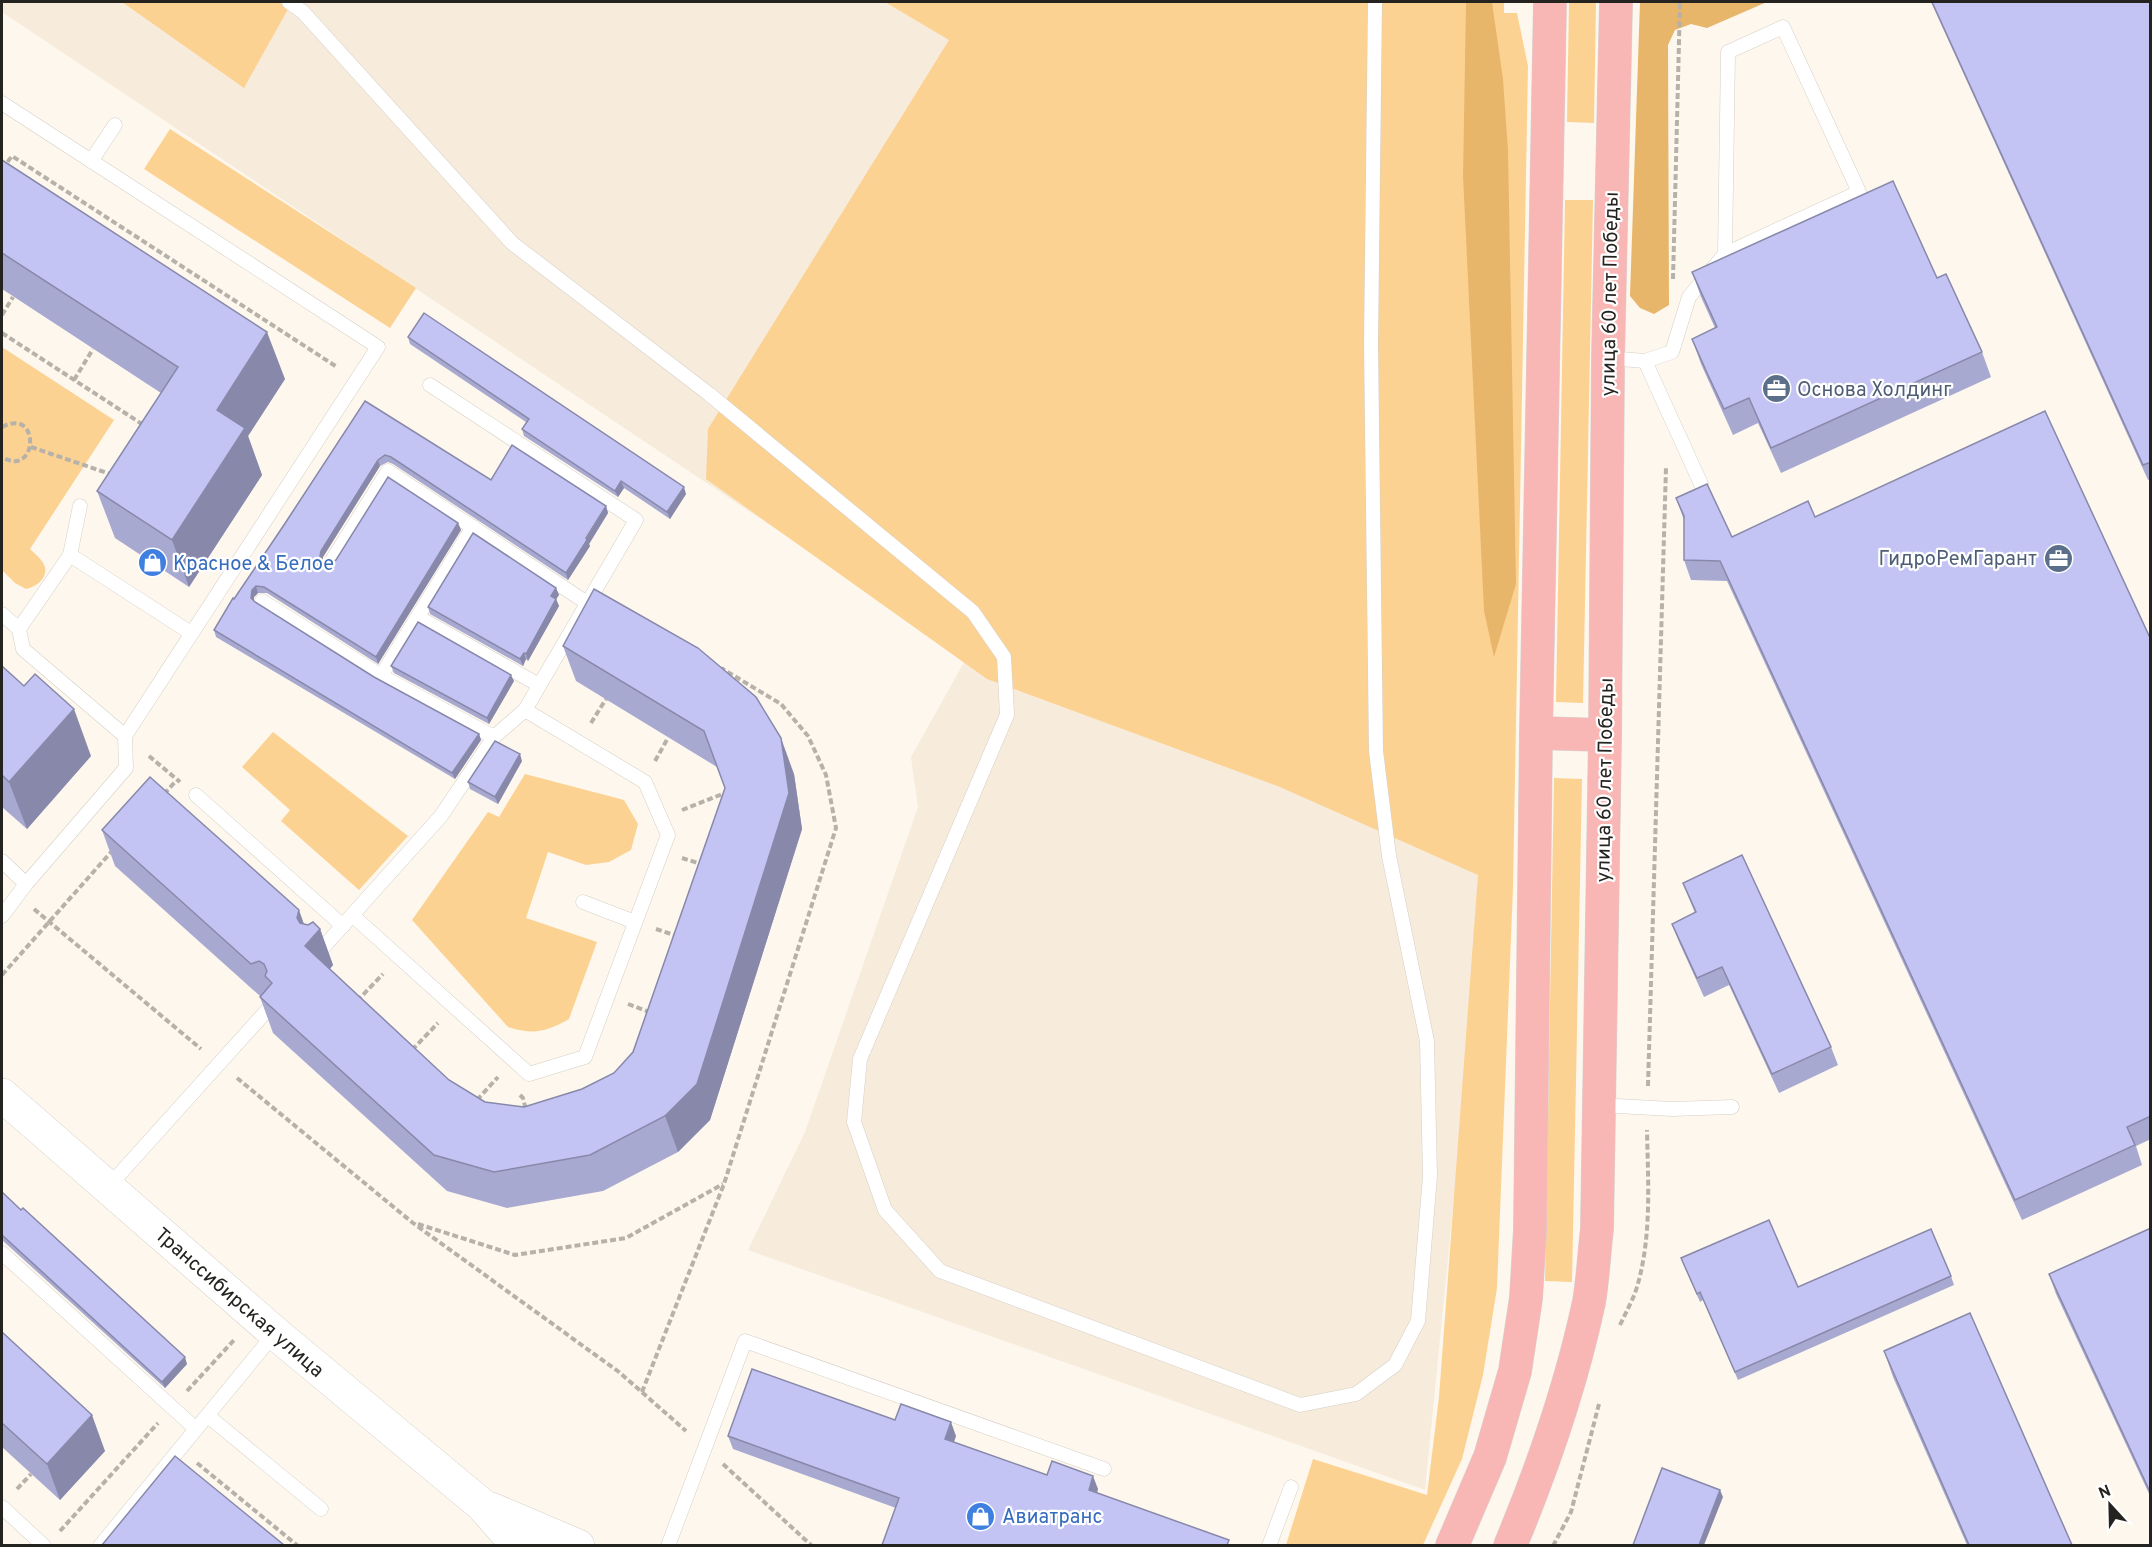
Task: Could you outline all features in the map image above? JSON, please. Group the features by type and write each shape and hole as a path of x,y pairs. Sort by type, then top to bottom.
{"main road":[{"path":"1452,1545 1491,1457 1515,1371 1526,1298 1530,1230 1536,734 1550,2"},
{"name":"улица 60 лет Победы","path":"1510,1545 1538,1480 1572,1375 1589,1300 1597,1229 1608,358 1616,2"},
{"path":"1536,734 1605,735"},
{"name":"Транссибирская улица","path":"2,1095 275,1333 482,1505"},
{"path":"482,1505 518,1545"},
{"path":"482,1505 578,1545"}],"lane":[{"path":"289,2 303,12 512,243 709,394 973,612 1004,657 1007,715 860,1059 854,1122 885,1210 940,1271 1300,1405 1356,1394 1395,1365 1418,1321 1430,1176 1427,1041 1389,856 1376,751 1371,343 1375,2"},
{"path":"1608,358 1645,361 1672,352 1689,297 1725,254 1859,192 1783,27 1728,52 1725,254"},
{"path":"2,103 378,347 125,736 126,768 22,889 2,916"},
{"path":"91,161 115,125"},
{"path":"1645,361 1701,484"},
{"path":"319,952 441,816 494,737 525,710 636,519 430,385"},
{"path":"331,562 388,471 587,603"},
{"path":"19,629 70,555 80,506"},
{"path":"381,676 473,527"},
{"path":"70,555 191,633"},
{"path":"262,601 381,676 494,737"},
{"path":"2,614 19,629 23,649 125,736"},
{"path":"418,617 539,684"},
{"path":"196,795 529,1074 585,1057 668,835 645,782 525,710"},
{"path":"2,861 22,889"},
{"path":"583,902 635,922"},
{"path":"108,1188 271,1006"},
{"path":"1599,1105 1672,1109 1732,1107"},
{"path":"2,1253 196,1429"},
{"path":"100,1545 275,1333"},
{"path":"668,1545 745,1341 1104,1469"},
{"path":"207,1416 321,1509"},
{"path":"1269,1545 1291,1486"},
{"path":"2,1507 44,1545"}],"path":[{"path":"1673,282 1680,2"},
{"path":"2,168 12,156 357,380"},
{"path":"73,205 78,198"},
{"path":"153,257 158,250"},
{"path":"2,315 13,297"},
{"path":"238,312 243,306"},
{"path":"2,333 149,428"},
{"path":"74,380 93,349"},
{"path":"2,427 8,423 18,424 26,428 31,437 31,447 26,455 17,460 2,457"},
{"path":"1616,1334 1637,1288 1645,1253 1648,1217 1647,1108 1665,472 1676,429"},
{"path":"31,447 118,476"},
{"path":"642,1392 724,1184 836,828 826,775 808,736 781,704 712,663"},
{"path":"598,712 606,699"},
{"path":"125,736 196,795"},
{"path":"661,750 669,738"},
{"path":"161,797 177,779"},
{"path":"675,812 726,793"},
{"path":"2,975 113,850"},
{"path":"676,856 704,866"},
{"path":"22,889 49,922 413,1223 619,1372 812,1545"},
{"path":"650,927 680,937"},
{"path":"354,1004 383,973"},
{"path":"621,1002 662,1016"},
{"path":"408,1054 438,1022"},
{"path":"473,1104 499,1076"},
{"path":"523,1098 528,1115"},
{"path":"413,1223 515,1255 626,1238 724,1184"},
{"path":"60,1531 235,1339"},
{"path":"1553,1545 1571,1512 1600,1401"},
{"path":"180,1449 298,1545"},
{"path":"16,1491 31,1474"}],"shaded area":[{"path":"2,2 1456,2 1485,886 1425,1490 748,1250 805,1132 918,807 911,757 967,657 2,12"},
{"path":"122,2 292,2 244,88"},
{"path":"885,2 1504,2 1504,13 1517,13 1528,66 1513,887 1497,1288 1483,1375 1462,1459 1423,1545 1286,1545 1313,1459 1427,1495 1439,1397 1478,875 1280,787 987,679 706,479 708,429 949,40"},
{"path":"1466,2 1492,2 1503,79 1508,150 1516,584 1494,657 1484,611 1463,176"},
{"path":"1569,2 1596,2 1594,123 1567,122"},
{"path":"1640,2 1767,2 1707,28 1691,24 1675,30 1668,45 1669,305 1654,314 1640,308 1630,296"},
{"path":"170,129 416,288 390,328 144,169"},
{"path":"1565,200 1593,200 1583,703 1556,702"},
{"path":"2,347 114,420 30,549 44,565 45,574 40,582 26,589 15,583 2,570"},
{"path":"273,732 408,836 359,890 281,821 290,810 242,767"},
{"path":"525,774 624,800 638,824 631,850 609,862 586,865 548,852 526,918 597,942 569,1019 539,1031 508,1027 412,920 488,812 499,817"},
{"path":"1554,778 1582,779 1572,1282 1545,1281"}],"building":[{"path":"1932,2 2151,2 2151,462 2143,465"},
{"path":"2,160 267,332 217,410 245,428 172,540 97,491 178,367 2,253"},
{"path":"1893,181 1937,278 1946,274 1982,352 1771,448 1749,398 1724,409 1708,375 1692,339 1717,327 1692,272"},
{"path":"424,313 684,487 667,512 621,481 615,491 522,429 529,419 408,337"},
{"path":"365,401 491,480 512,445 606,506 566,573 385,455 378,460 321,551 320,556 323,563 329,564 336,560 388,477 458,523 376,657 264,587 256,586 252,590 251,598 255,602 374,677 479,734 452,773 214,630"},
{"path":"2045,411 2151,640 2151,1116 2127,1127 2135,1145 2015,1200 1720,561 1684,560 1684,516 1676,498 1707,484 1732,537 1808,501 1815,517"},
{"path":"473,533 556,588 551,596 556,599 526,654 524,653 520,659 428,607"},
{"path":"594,589 698,648 756,697 781,738 789,793 697,1084 665,1116 590,1155 494,1172 434,1155 260,997 272,983 265,976 267,971 264,964 259,961 251,964 102,830 150,777 299,910 297,918 300,923 308,925 313,922 320,929 305,946 449,1080 485,1102 524,1107 582,1089 614,1073 633,1052 725,788 704,731 563,646"},
{"path":"418,622 511,675 487,718 391,666"},
{"path":"2,666 24,686 35,674 74,709 9,782 2,775"},
{"path":"495,741 520,754 495,797 468,782"},
{"path":"1742,855 1831,1047 1772,1074 1722,967 1697,978 1672,924 1696,912 1683,883"},
{"path":"2,1192 21,1210 23,1208 185,1357 162,1382 2,1235"},
{"path":"1769,1220 1798,1287 1931,1229 1951,1276 1735,1372 1700,1292 1697,1294 1681,1258"},
{"path":"2151,1228 2151,1494 2049,1274"},
{"path":"1970,1313 2072,1545 1969,1545 1884,1351"},
{"path":"2,1332 92,1415 47,1464 2,1423"},
{"path":"752,1369 895,1420 901,1404 951,1422 945,1439 1047,1475 1052,1461 1093,1476 1089,1490 1229,1540 1227,1545 882,1545 899,1498 728,1436"},
{"path":"175,1456 284,1545 102,1545"},
{"path":"1662,1468 1720,1490 1699,1545 1633,1545"}],"place":[{"name":"Основа Холдинг","path":"1776,389"},
{"name":"ГидроРемГарант","path":"2058,558"},
{"name":"Красное & Белое","path":"152,563"},
{"name":"Авиатранс","path":"981,1516"}]}
